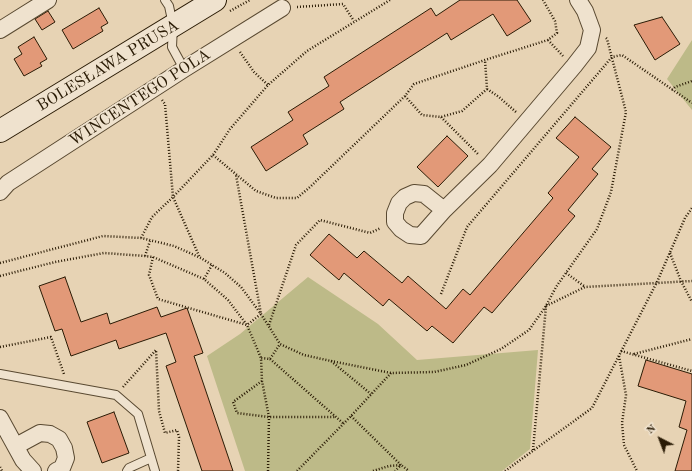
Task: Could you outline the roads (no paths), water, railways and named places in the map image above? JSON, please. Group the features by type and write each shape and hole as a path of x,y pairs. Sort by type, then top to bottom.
{"street":[{"path":"0,30 48,0"},
{"name":"BOLESŁAWA PRUSA","path":"0,131 215,0"},
{"path":"444,210 424,194 414,193 405,197 399,203 395,213 395,222 401,229 410,235 421,236 444,210 490,165 588,48 592,30 585,11 578,0"},
{"name":"WINCENTEGO POLA","path":"0,192 8,183 184,69 282,8"},
{"path":"0,418 23,460 33,471"},
{"path":"16,446 40,433 50,434 59,439 64,448 66,458 62,468 56,471"}],"lane":[{"path":"165,0 169,6 173,25 172,47 184,69"},
{"path":"0,374 116,395 138,414 155,471"},
{"path":"127,471 129,468 151,458"}]}
